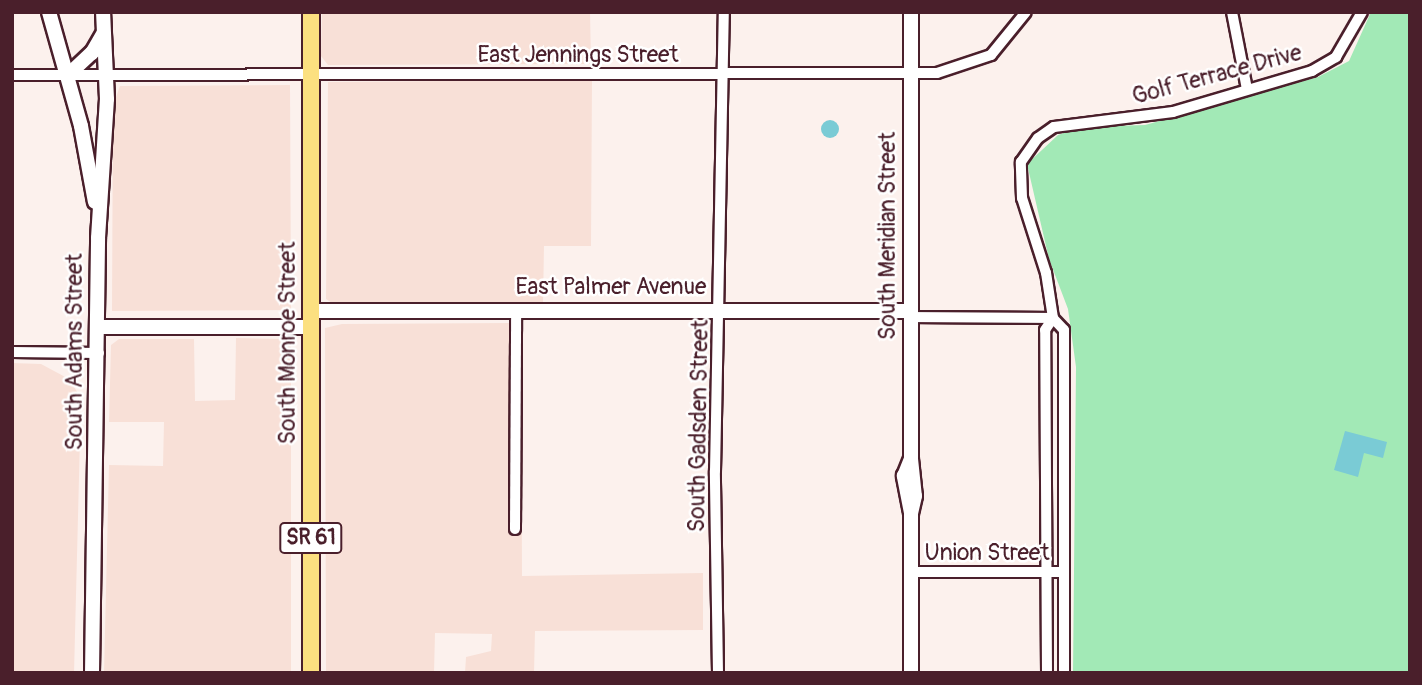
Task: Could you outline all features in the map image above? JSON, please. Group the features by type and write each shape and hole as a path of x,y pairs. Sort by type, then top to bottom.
{"main road":[{"name":"South Monroe Street","path":"311,12 311,673"}],"street":[{"path":"50,12 89,162 98,238"},
{"name":"South Adams Street","path":"92,673 99,353 98,238 107,75 103,12"},
{"name":"South Gadsden Street","path":"718,673 715,471 724,12"},
{"name":"South Meridian Street","path":"911,12 911,459 904,476 904,495 911,513 911,673"},
{"name":"East Jennings Street","path":"12,75 937,74 976,63 1005,43 1026,12"},
{"path":"1232,12 1247,89"},
{"name":"Golf Terrace Drive","path":"1064,673 1064,330 1054,318 1046,273 1022,198 1019,170 1026,152 1046,132 1065,124 1144,118 1327,63 1340,52 1363,12"},
{"path":"68,75 92,53 103,33"},
{"path":"514,529 516,310"},
{"name":"East Palmer Avenue","path":"99,327 516,310 720,310 1054,318"},
{"name":"Golf Terrace Drive","path":"1047,673 1045,330 1054,318"},
{"path":"12,352 99,353"},
{"name":"Union Street","path":"911,572 1064,572"}],"shaded area":[{"path":"322,12 590,12 591,64 328,65 321,56"},
{"path":"592,80 591,246 544,246 543,303 332,303 326,299 328,82"},
{"path":"290,85 291,310 112,311 113,106 120,86"},
{"path":"521,323 522,576 703,573 703,630 535,631 534,673 465,673 466,657 491,651 492,634 435,633 434,673 326,673 325,328 342,324"},
{"path":"236,338 282,339 291,347 291,673 104,673 109,465 163,466 164,422 109,422 111,345 119,339 194,339 195,401 235,400"},
{"path":"12,363 41,364 69,379 81,398 74,673 12,673"}],"green space":[{"path":"1371,12 1410,12 1410,673 1073,673 1076,367 1068,309 1049,259 1027,164 1058,135 1081,127 1145,125 1318,77 1349,61"}],"water":[{"path":"830,120 836,123 839,129 836,135 830,138 824,135 821,129 824,123"},
{"path":"1345,431 1387,442 1383,458 1364,453 1358,477 1334,470"}]}
